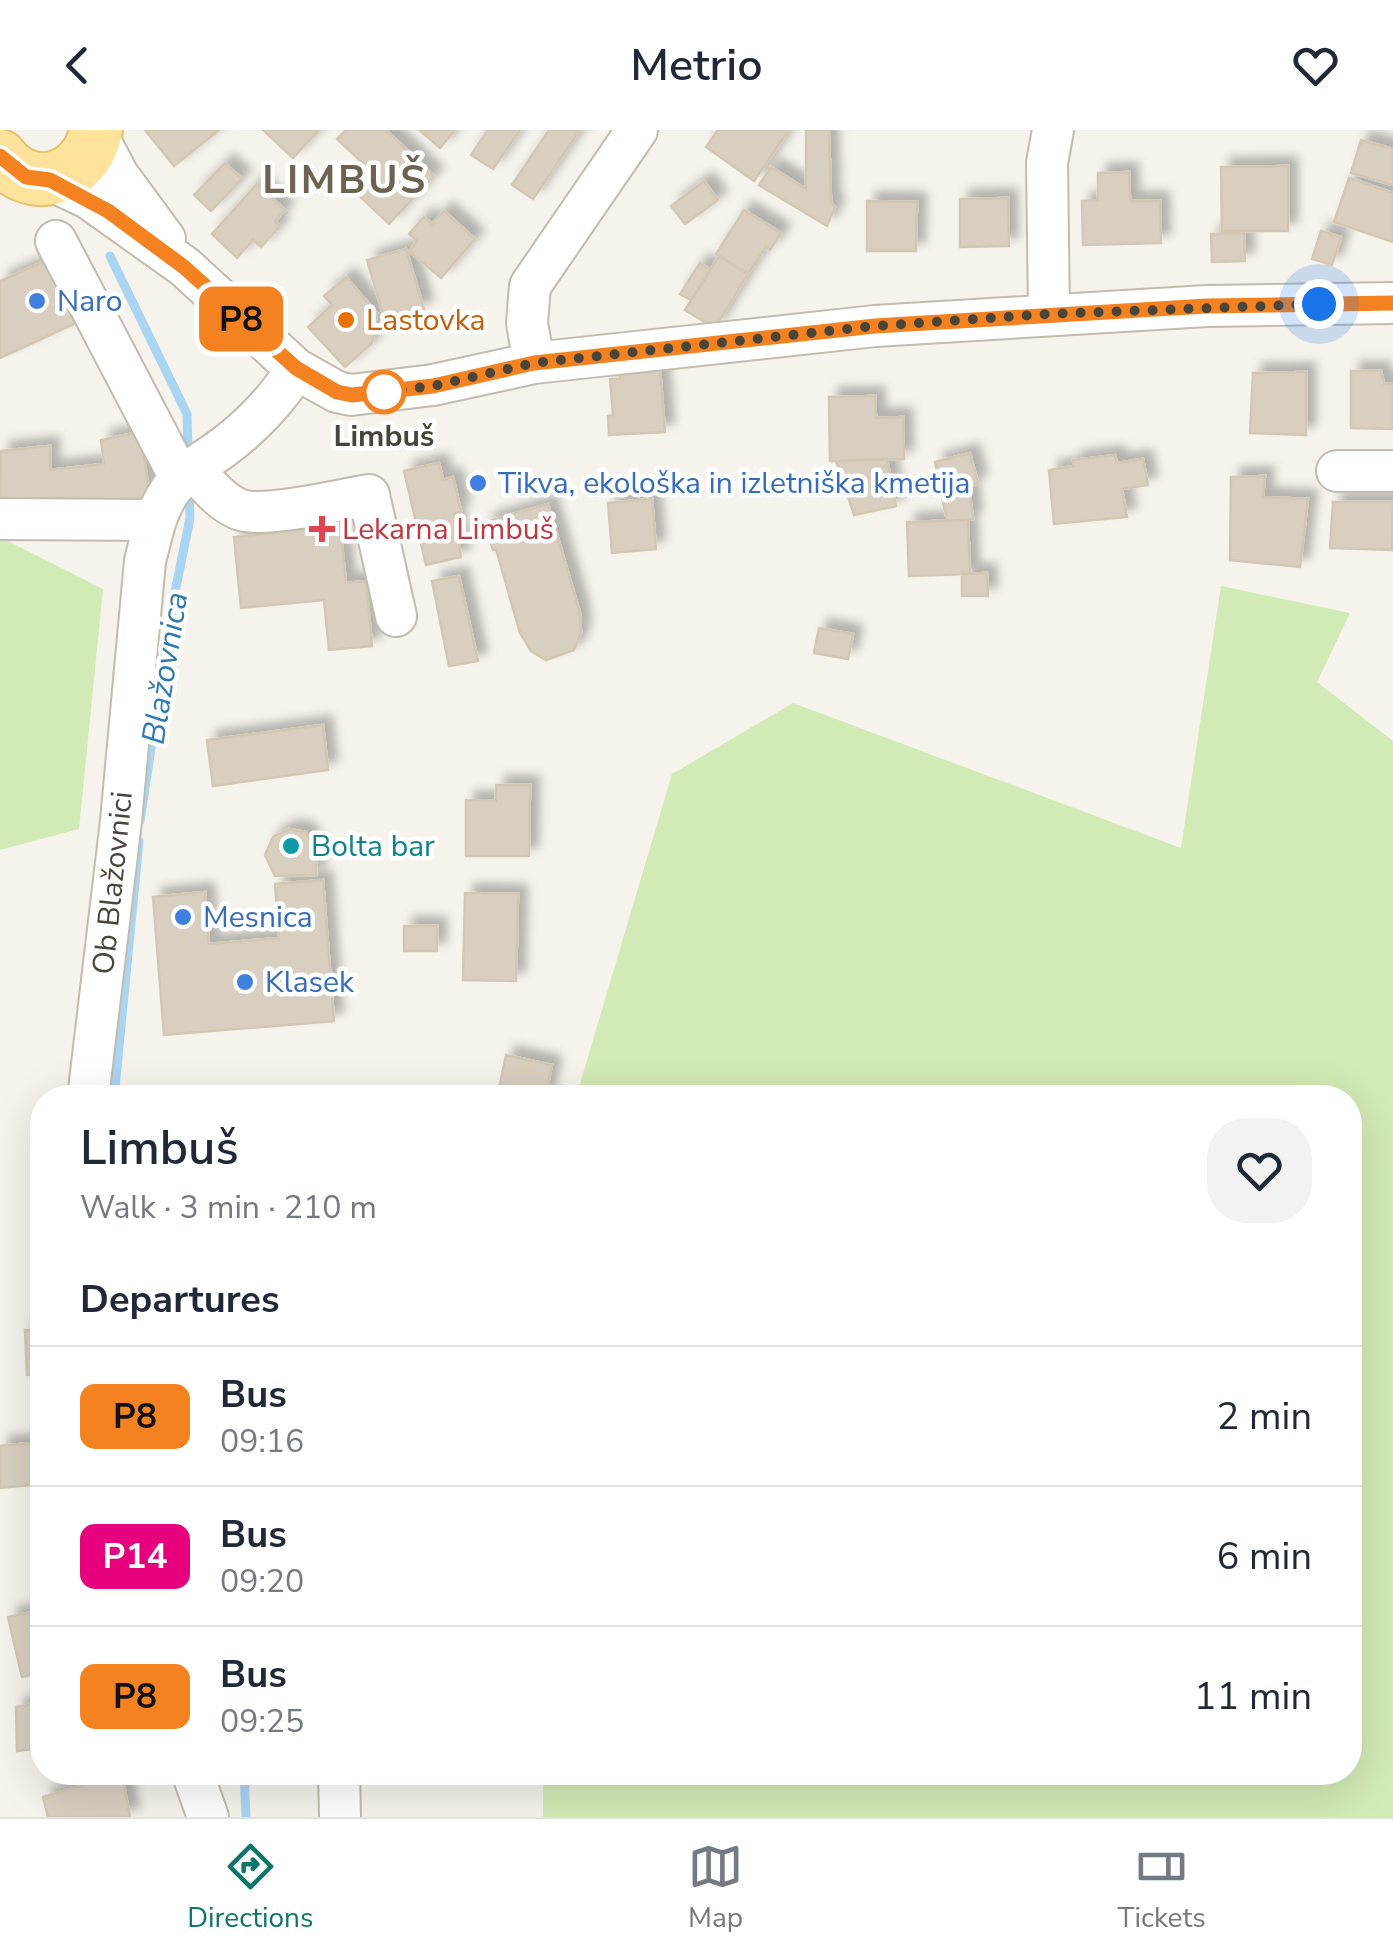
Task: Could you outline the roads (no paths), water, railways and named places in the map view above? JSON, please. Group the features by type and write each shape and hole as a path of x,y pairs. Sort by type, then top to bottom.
{"main road":[{"path":"22,177 78,165 96,132"}],"street":[{"path":"534,363 527,324 530,286 637,130"},
{"path":"1049,314 1047,163 1053,130"},
{"path":"96,132 118,175 184,267"},
{"path":"22,177 88,198 184,267 296,368 337,392 352,395 433,386 534,363 858,328 1207,306 1393,303"},
{"path":"56,241 156,438 188,482 242,510 262,512 369,495 396,616"},
{"path":"0,518 188,482 283,392 296,368"},
{"path":"1337,471 1393,471"},
{"name":"Ob Blažovnici","path":"90,1085 121,821 145,561 188,482"},
{"path":"197,1785 208,1817"},
{"path":"339,1785 340,1817"}],"waterway":[{"name":"Blažovnica","path":"110,256 187,414 188,455"},
{"name":"Blažovnica","path":"140,821 173,602 190,518 189,491"},
{"name":"Blažovnica","path":"115,1085 139,841"},
{"name":"Blažovnica","path":"245,1785 246,1817"}],"place":[{"name":"Naro","path":"37,301"},
{"name":"Lastovka","path":"346,320"},
{"name":"Limbuš","path":"384,392"},
{"name":"Tikva, ekološka in izletniška kmetija","path":"478,483"},
{"name":"Lekarna Limbuš","path":"322,529"},
{"name":"Bolta bar","path":"291,846"},
{"name":"Mesnica","path":"183,917"},
{"name":"Klasek","path":"245,982"}],"district":[{"name":"LIMBUŠ","path":"345,180"}]}
